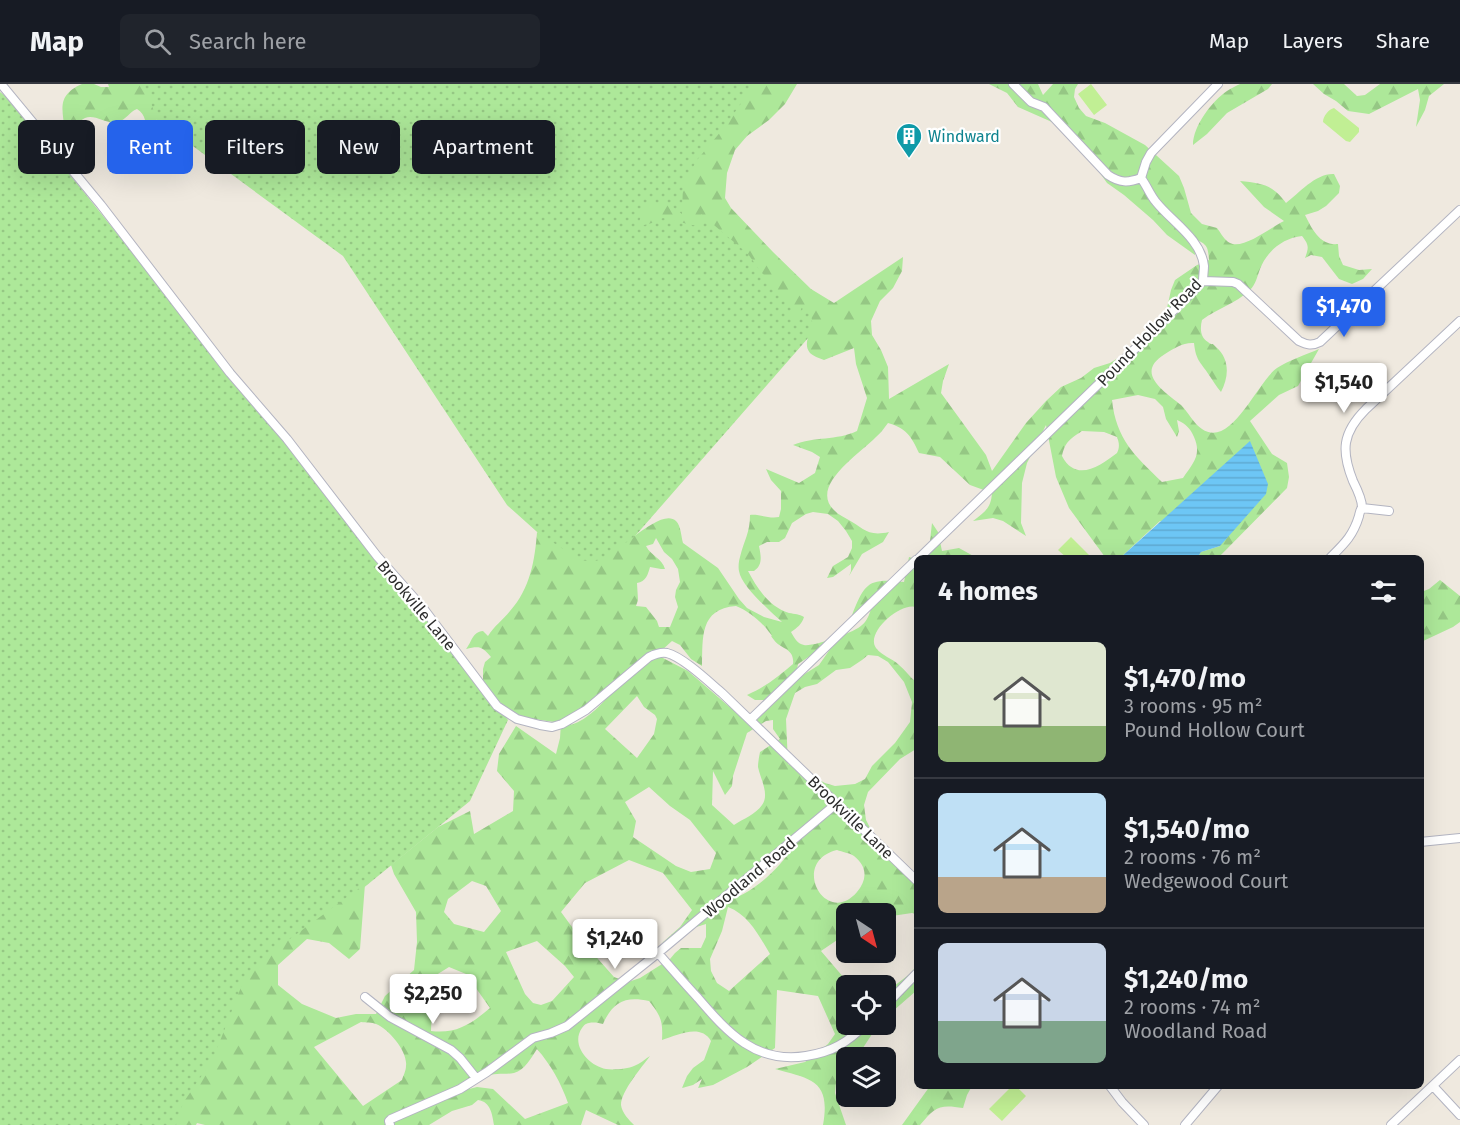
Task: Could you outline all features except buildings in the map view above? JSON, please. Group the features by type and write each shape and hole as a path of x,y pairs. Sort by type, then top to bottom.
{"street":[{"name":"Brookville Lane","path":"1,84 101,205 230,373 287,439 377,556 423,608 497,706 517,718 552,727 573,719 586,710 649,657 665,652 675,656 722,693 914,878"},
{"path":"1013,84 1031,102 1044,107 1108,175 1125,182 1141,178 1151,153 1218,84"},
{"name":"Pound Hollow Road","path":"922,555 1203,281 1204,267 1197,247 1155,201 1141,178"},
{"path":"1203,281 1238,284 1299,341 1314,345 1320,342 1460,210"},
{"path":"1333,555 1355,529 1362,508 1345,455 1346,443 1353,424 1460,321"},
{"path":"1362,508 1389,511"},
{"name":"Pound Hollow Road","path":"750,720 914,563"},
{"name":"Woodland Road","path":"390,1123 460,1089 533,1038 551,1034 567,1026 836,804"},
{"path":"1424,842 1460,838"},
{"path":"658,953 718,1022 736,1039 765,1054 785,1058 802,1057 831,1050 846,1043 854,1035"},
{"path":"896,995 914,976"},
{"path":"365,997 390,1017 451,1050 476,1078"},
{"path":"1391,1125 1460,1060"},
{"path":"1433,1086 1460,1115"},
{"path":"1112,1089 1144,1125"},
{"path":"1185,1125 1215,1089"}],"green space":[{"path":"82,84 109,87 108,84 144,84 157,120 145,120 137,109 123,120 107,121 89,117 82,120 64,120 63,103 68,93"},
{"path":"116,84 777,84 694,191 830,313 594,583 507,505 343,256 231,174 305,174 305,120 205,120 205,155 193,146 193,120 157,120 138,106"},
{"path":"755,84 797,84 785,104 769,120 747,136 735,150 727,173 725,198 731,208 811,289 834,303 903,257 902,271 893,288 880,301 871,321 872,335 888,367 889,399 949,364 941,393 986,455 992,471 1026,423 1061,387 1081,378 1094,368 1110,363 1156,334 1175,280 1209,260 1204,244 1194,239 1195,255 1167,235 1153,220 1107,183 1070,130 1018,107 1007,93 989,84 1038,84 1043,95 1053,84 1078,84 1074,97 1086,116 1105,123 1145,145 1179,176 1191,213 1202,224 1217,228 1230,243 1249,241 1284,221 1264,207 1240,181 1266,186 1276,192 1286,203 1314,180 1334,174 1340,186 1339,193 1326,206 1305,215 1321,239 1338,244 1339,256 1343,265 1359,270 1372,269 1363,279 1352,284 1339,279 1322,257 1311,255 1305,258 1308,246 1302,236 1288,239 1271,251 1263,262 1250,290 1202,320 1203,338 1221,352 1226,363 1226,380 1221,392 1199,360 1194,343 1183,344 1165,354 1156,361 1152,368 1152,375 1160,388 1181,405 1199,427 1213,433 1223,430 1233,422 1277,368 1319,349 1298,386 1279,395 1250,421 1272,454 1287,463 1289,477 1287,488 1221,555 1199,555 1201,552 1220,546 1160,521 1123,555 1104,555 1069,508 1056,477 1046,425 1027,463 1022,483 1021,523 1026,536 1003,521 993,518 973,521 987,509 992,493 970,485 940,457 919,453 907,434 899,427 888,423 844,466 835,476 829,488 827,499 833,509 866,531 889,532 883,542 862,554 849,576 851,564 833,577 827,578 833,566 848,557 852,548 852,541 846,531 828,514 813,512 806,514 792,523 785,538 779,542 767,542 759,546 761,557 759,566 754,571 748,571 770,602 782,610 804,617 799,626 791,632 798,642 804,645 834,638 862,625 867,620 871,609 852,615 865,589 876,582 904,582 909,557 914,558 914,607 901,609 886,620 875,635 874,642 878,651 896,663 914,680 914,750 900,759 868,792 864,805 866,820 886,859 914,872 914,914 896,915 896,903 836,903 836,941 821,951 841,975 836,975 836,1035 871,1035 864,1047 836,1047 836,1107 840,1107 846,1125 823,1125 824,1099 816,1084 808,1079 775,1069 805,1062 828,1044 835,1034 818,996 777,990 775,1048 747,1067 713,1085 698,1088 702,1079 682,1088 693,1068 704,1060 711,1041 707,1036 695,1031 662,1040 660,1019 649,1001 634,999 621,1002 611,1010 603,1024 584,1025 578,1041 583,1054 593,1064 609,1069 628,1068 650,1056 632,1079 622,1099 623,1111 634,1125 618,1125 586,1110 581,1125 494,1125 488,1106 478,1100 472,1105 452,1111 429,1125 205,1125 197,1123 196,1125 176,1125 183,1103 213,1059 245,977 272,952 365,884 360,949 349,959 329,943 307,939 278,965 278,985 302,1004 336,1018 356,1014 376,1014 385,996 414,970 417,942 416,912 391,865 438,827 470,811 474,834 513,811 514,791 497,771 499,754 516,726 556,754 561,723 520,717 510,712 488,691 483,680 485,662 491,657 480,648 466,649 477,633 483,631 488,636 517,602 527,584 533,564 537,532 580,560 594,561 607,556 650,525 669,518 678,523 683,543 718,568 747,608 764,617 782,622 745,584 739,569 750,515 779,517 781,491 771,480 766,469 799,483 815,473 820,457 793,445 857,431 867,398 856,364 854,348 824,360 810,353 807,342 812,318 809,313 802,307 792,324 792,310 748,254 701,214 703,226 663,218 640,226 643,212 649,204 670,205 682,214 683,185 697,160","holes":["1138,395 1155,399 1163,407 1166,419 1177,437 1179,431 1177,420 1191,431 1196,443 1197,454 1183,478 1162,482 1143,464 1122,436 1114,414 1112,400","1082,431 1104,432 1117,437 1119,449 1103,463 1088,470 1074,469 1062,456 1066,444","656,538 678,569 680,582 675,597 678,607 670,627 659,627 646,607 636,606 637,583 645,579 650,567 665,569 646,546 653,544","736,606 745,610 792,655 793,664 760,689 747,695 755,700 764,700 763,714 748,723 688,671 661,657 651,660 672,641 680,645 691,659 702,666 703,636 709,619 724,608","833,645 819,665 795,680 798,664 810,656","868,655 878,656 888,662 904,682 912,702 910,722 895,743 872,766 865,779 855,784 835,786 788,764 786,719 795,693 817,684 836,670 850,668","616,687 590,714 571,725 585,707","637,696 644,707 657,719 654,734 637,758 605,729","773,720 773,729 780,739 760,752 758,767 765,791 764,801 756,811 734,825 712,805 713,771 725,795 732,786 747,733 766,721","649,787 690,820 716,853 710,869 691,872 676,866 633,837 636,821 625,802","793,847 767,877 751,890 734,898 744,879 757,865","837,850 852,855 859,860 864,869 863,883 857,892 845,901 834,902 824,898 817,889 814,878 816,867 823,857","629,860 663,873 692,910 680,927 662,943 706,924 706,937 701,948 681,948 670,959 640,978 628,982 614,977 583,942 561,912 585,883","472,881 486,886 501,911 484,932 454,924 444,912 448,899","728,907 748,921 770,954 729,991 717,983 711,971 710,959 722,931","537,941 574,977 552,1001 541,1005 533,1003 525,994 506,952","449,967 466,974 490,1008 463,1027 449,1031 431,1031 433,977","361,1022 374,1023 386,1031 397,1042 406,1060 402,1080 363,1106 314,1047","537,1049 547,1061 568,1103 525,1119 493,1089 477,1087 469,1089 488,1075 510,1074 518,1071 525,1066"]},
{"path":"1091,84 1107,105 1094,115 1078,94"},
{"path":"1240,84 1272,84 1268,89 1227,113 1193,145 1196,130 1210,107 1221,95"},
{"path":"1313,84 1344,84 1357,96 1365,95 1380,84 1444,84 1429,96 1416,127 1420,100 1418,89 1369,114 1348,111"},
{"path":"0,92 9,99 26,120 18,120 18,174 69,174 508,720 470,801 253,978 184,1125 0,1125"},
{"path":"1334,108 1359,128 1359,132 1350,142 1323,122 1327,113"},
{"path":"932,523 938,532 942,551 959,548 972,555 928,555"},
{"path":"1071,537 1089,555 1064,555 1058,550"},
{"path":"1440,580 1460,596 1460,622 1424,641 1424,591"},
{"path":"914,969 914,993 896,1008 896,985"},
{"path":"928,1089 970,1089 963,1108 948,1106 938,1108 920,1125 902,1125"},
{"path":"1009,1089 1019,1089 1026,1096 1002,1121 989,1109"}],"water":[{"path":"1250,441 1268,484 1266,494 1220,546 1201,552 1199,555 1123,555"}],"place":[{"name":"Windward","path":"909,159"}]}
